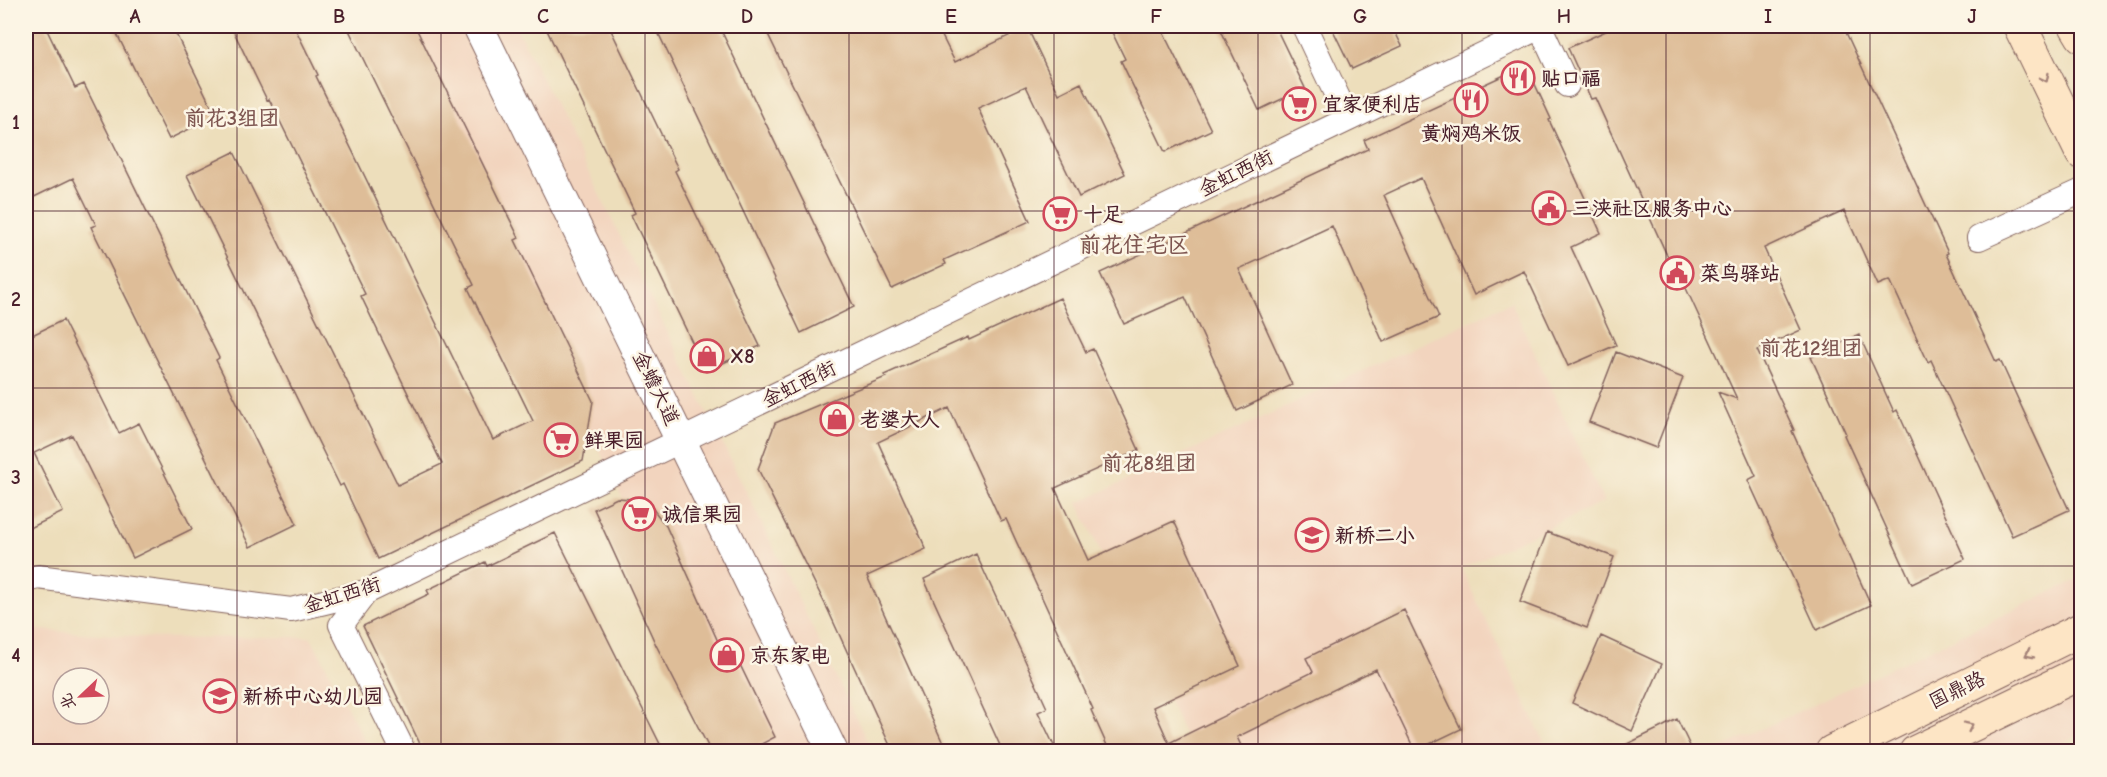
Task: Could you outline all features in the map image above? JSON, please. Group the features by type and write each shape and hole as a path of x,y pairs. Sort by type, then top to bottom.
{"main road":[{"path":"2020,26 2082,153"},
{"path":"2076,26 2082,36"},
{"name":"国鼎路","path":"1832,752 2082,629"},
{"name":"国鼎路","path":"1916,752 2082,672"}],"street":[{"name":"金蟾大道","path":"478,26 833,752"},
{"path":"1304,26 1348,119"},
{"path":"1541,26 1567,85"},
{"name":"金虹西街","path":"26,580 38,577 291,610 366,592 1541,26"},
{"path":"1979,238 2082,191"},
{"path":"366,592 341,625 404,752"}],"shaded area":[{"path":"394,26 516,26 872,751 745,751"},
{"name":"新桥二小","path":"1511,302 1604,502 1461,568 1544,741 1523,752 1192,751 1078,503"},
{"path":"2081,578 2081,734 2046,751 1713,752"},
{"name":"新桥中心幼儿园","path":"26,629 154,638 311,637 370,751 38,751 26,723"}],"building":[{"path":"26,26 45,26 75,88 84,84 219,358 216,360 297,524 250,547 91,227 96,225 73,178 26,201"},
{"path":"113,26 172,26 216,116 169,139"},
{"path":"231,26 294,26 318,75 316,76 493,440 533,421 468,288 474,285 347,26 415,26 519,238 515,240 593,401 583,461 378,559 343,484 340,486 187,175 234,152 398,485 442,464 361,296 365,294"},
{"path":"545,26 609,26 678,169 675,171 760,346 706,371 631,215 635,213"},
{"path":"655,26 719,26 854,307 801,333"},
{"path":"764,26 937,26 955,62 1027,27 1059,94 1081,83 1125,174 1079,197 1026,86 978,108 1030,221 944,260 946,264 892,289"},
{"path":"1109,26 1160,26 1211,130 1165,152 1121,61 1125,59"},
{"path":"1219,26 1275,26 1305,88 1259,110"},
{"path":"1331,26 1392,26 1402,46 1352,69"},
{"path":"1617,26 1843,26 1996,362 2000,360 2069,510 2012,536 1931,360 1928,362 1890,280 1878,285 1844,211 1764,248 1801,330 1757,350 1871,605 1817,630 1748,480 1756,476 1718,392 1737,399 1685,286 1682,288 1595,98 1591,99 1568,48"},
{"path":"1526,65 1601,233 1571,247 1616,345 1568,366 1524,271 1474,295 1421,178 1384,195 1439,317 1383,342 1332,226 1239,269 1292,385 1237,411 1185,297 1124,324 1100,273 1368,149 1364,140"},
{"path":"1060,298 1086,352 1093,349 1139,450 1055,488 1088,560 1174,521 1240,666 1153,707 1169,743 1313,672 1306,658 1404,610 1461,729 1415,751 1376,669 1237,737 1244,752 1110,752 1091,710 1093,709 1006,519 1001,521 949,408 878,442 926,549 867,576 947,752 893,752 828,610 758,469 775,423 886,377 884,375 968,337 969,340"},
{"path":"63,320 119,433 139,423 192,529 133,558 72,435 34,453 63,512 26,530 26,338"},
{"path":"1859,335 1894,412 1897,410 1965,559 1912,584 1811,357"},
{"path":"1616,352 1683,378 1656,448 1589,422"},
{"path":"617,498 646,500 666,526 720,646 729,642 775,737 746,752 711,752 656,645 594,509"},
{"path":"1547,532 1614,557 1587,628 1520,602"},
{"path":"555,533 664,752 424,752 363,626 429,594 427,590 485,562 487,566"},
{"path":"976,554 1047,708 1038,712 1057,752 1003,752 924,579"},
{"path":"1601,636 1662,664 1632,731 1572,703"},
{"path":"1677,719 1693,752 1611,752 1662,727"}],"place":[{"name":"贴口福","path":"1518,78"},
{"name":"黄焖鸡米饭","path":"1471,100"},
{"name":"宜家便利店","path":"1299,104"},
{"name":"三浃社区服务中心","path":"1549,208"},
{"name":"十足","path":"1060,214"},
{"name":"菜鸟驿站","path":"1677,273"},
{"name":"X8","path":"707,356"},
{"name":"老婆大人","path":"837,419"},
{"name":"鲜果园","path":"561,440"},
{"name":"诚信果园","path":"639,514"},
{"name":"新桥二小","path":"1312,535"},
{"name":"京东家电","path":"727,655"},
{"name":"新桥中心幼儿园","path":"220,696"}],"district":[{"name":"前花3组团","path":"232,118"},
{"name":"前花住宅区","path":"1134,245"},
{"name":"前花12组团","path":"1811,348"},
{"name":"前花8组团","path":"1149,463"}]}
